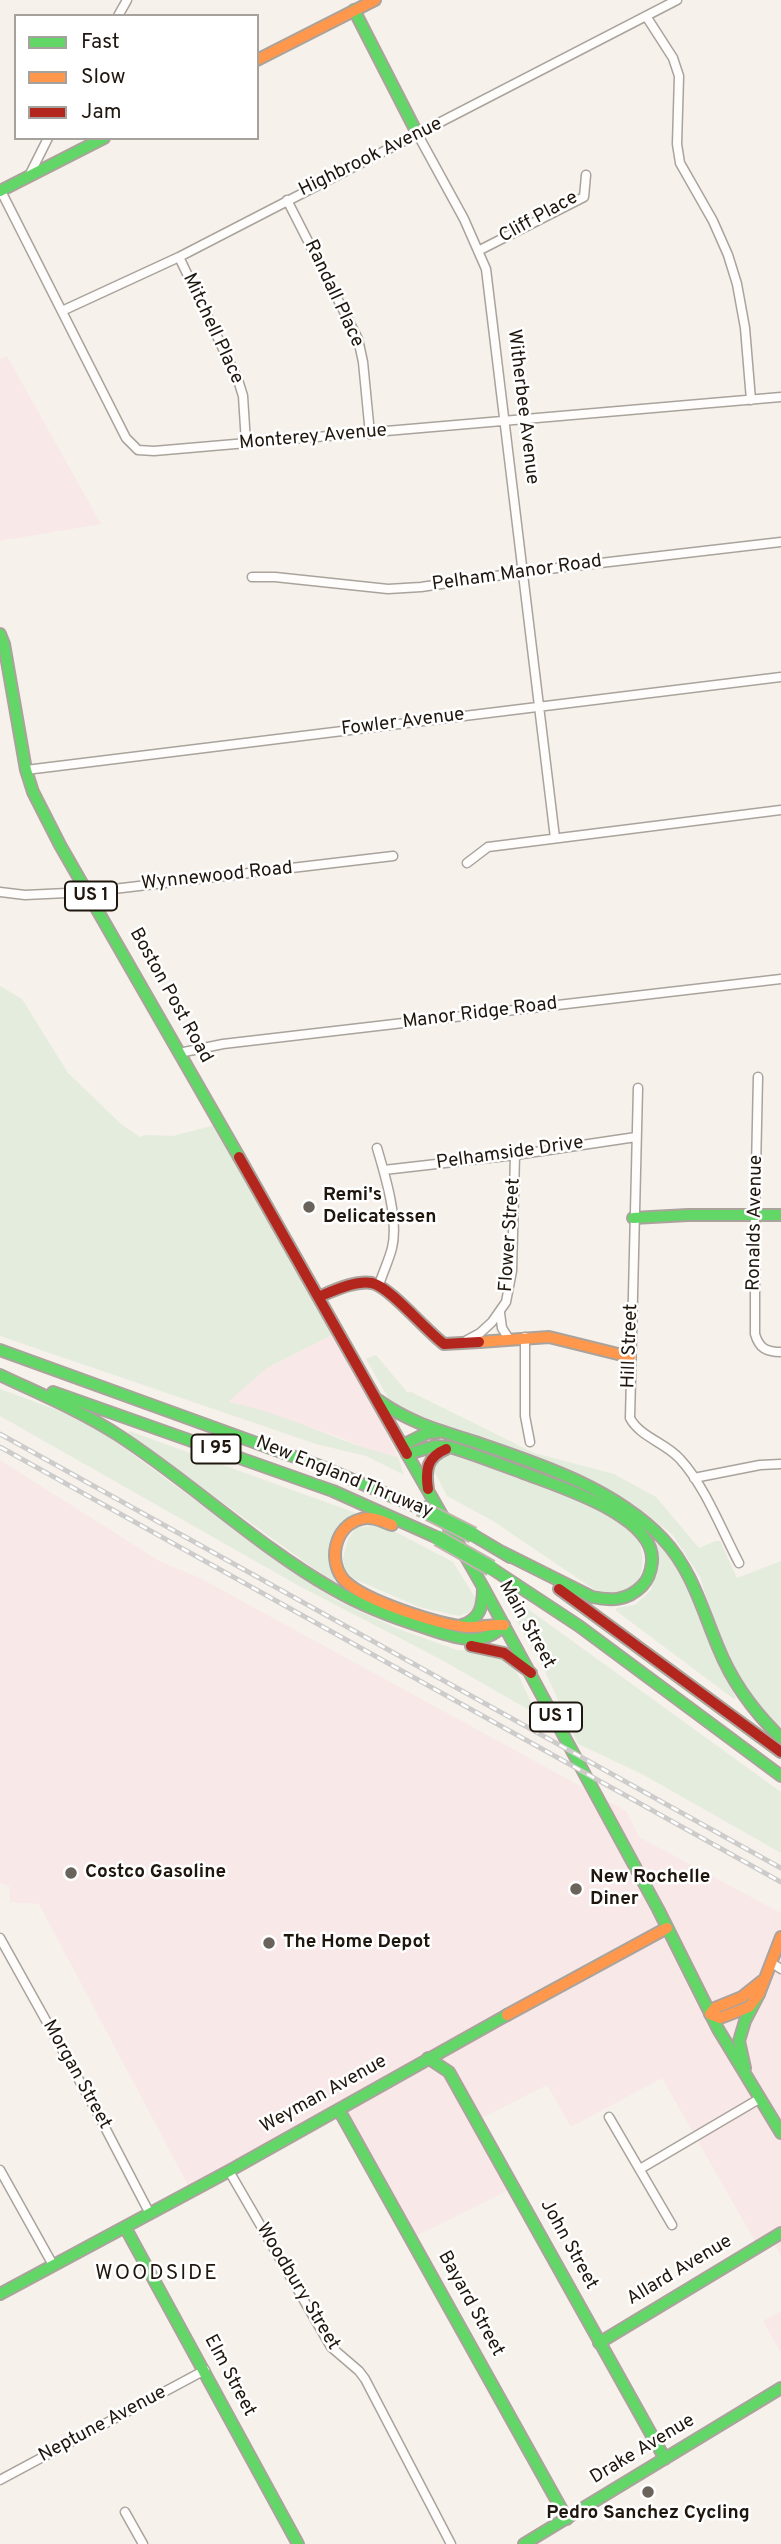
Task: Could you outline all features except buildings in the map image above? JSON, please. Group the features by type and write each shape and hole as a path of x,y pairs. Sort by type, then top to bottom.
{"main road":[{"path":"259,59 375,0"},
{"name":"Witherbee Avenue","path":"355,10 418,135"},
{"path":"0,191 100,140"},
{"name":"Boston Post Road","path":"0,634 18,716 26,770 33,792 60,845 230,1140"},
{"name":"Main Street","path":"230,1140 531,1673 710,2014 748,2082 781,2133"},
{"path":"633,1219 688,1215 781,1215"},
{"path":"318,1297 364,1283 379,1285 432,1336 444,1344 549,1337 630,1357"},
{"name":"New England Thruway","path":"0,1350 93,1386 298,1457 420,1508 502,1552 593,1613 781,1752"},
{"path":"0,1373 109,1429 323,1583 366,1606 459,1644 501,1651 531,1673"},
{"name":"New England Thruway","path":"0,1373 333,1491 434,1536 491,1568 579,1626 781,1776"},
{"path":"378,1400 402,1417 576,1482 613,1500 656,1532 677,1555 692,1578 716,1644 734,1683 760,1718 781,1738"},
{"path":"405,1449 431,1432 451,1435"},
{"path":"405,1449 435,1446 460,1450 554,1484 608,1510 642,1534 652,1563 648,1579 638,1592 622,1601 607,1602 502,1552"},
{"path":"428,1489 426,1468 431,1457 444,1450 460,1450"},
{"path":"434,1536 405,1531 372,1518 358,1520 347,1527 337,1540 334,1562 342,1577 355,1588 453,1625 469,1628 504,1625"},
{"path":"453,1625 467,1624 477,1617 482,1606 483,1587"},
{"path":"408,1622 460,1639 475,1640 494,1635 504,1625"},
{"name":"Weyman Avenue","path":"0,2294 229,2171 428,2058 667,1928"},
{"path":"710,2014 720,2018 749,2007 776,1966 781,1937"},
{"path":"748,2082 739,2041 760,1988"},
{"name":"John Street","path":"428,2058 449,2071 665,2459"},
{"name":"Bayard Street","path":"339,2110 567,2519"},
{"name":"Elm Street","path":"124,2227 299,2544"},
{"name":"Allard Avenue","path":"599,2343 781,2234"},
{"name":"Drake Avenue","path":"524,2544 781,2388"}],"street":[{"name":"Highbrook Avenue","path":"62,311 179,257 677,0"},
{"path":"646,16 673,58 679,76 677,144 680,163 713,221 728,255 737,285 745,328 751,400"},
{"name":"Witherbee Avenue","path":"418,135 486,269 555,838"},
{"path":"28,178 47,140"},
{"name":"Cliff Place","path":"478,251 584,197 586,175"},
{"name":"Monterey Avenue","path":"0,191 126,438 138,450 147,452 781,397"},
{"name":"Randall Place","path":"287,200 358,339 370,433"},
{"name":"Mitchell Place","path":"179,257 238,380 243,396 246,443"},
{"name":"Pelham Manor Road","path":"252,577 388,589 421,587 523,572 781,542"},
{"name":"Fowler Avenue","path":"26,770 781,677"},
{"path":"467,863 488,847 781,810"},
{"name":"Wynnewood Road","path":"0,892 24,895 88,892 393,856"},
{"name":"Manor Ridge Road","path":"181,1056 184,1052 223,1044 781,979"},
{"name":"Ronalds Avenue","path":"758,1077 755,1334 758,1345 781,1352"},
{"name":"Hill Street","path":"638,1088 630,1418 634,1424 681,1459 739,1563"},
{"name":"Pelhamside Drive","path":"384,1170 515,1155 636,1137"},
{"path":"377,1148 384,1170 394,1232 392,1247 379,1285"},
{"name":"Flower Street","path":"458,1345 480,1333 500,1313 506,1302 512,1271 515,1155"},
{"name":"Flower Street","path":"500,1313 502,1328 509,1339"},
{"path":"525,1337 525,1416 530,1442"},
{"path":"694,1478 760,1465 781,1464"},
{"name":"Morgan Street","path":"0,1938 98,2114 149,2213"},
{"path":"640,2169 759,2099"},
{"path":"609,2117 672,2225"},
{"path":"0,2170 52,2265"},
{"name":"Woodbury Street","path":"229,2171 331,2347 365,2379 451,2544"},
{"name":"Neptune Avenue","path":"0,2480 205,2370"},
{"path":"125,2512 143,2544"}],"shaded area":[{"path":"7,356 101,524 0,541 0,359"},
{"path":"334,1334 398,1457 374,1452 337,1436 227,1402 267,1368"},
{"path":"0,1460 161,1562 200,1578 626,1811 639,1837 781,1913 781,2255 769,2236 756,2243 662,2078 571,2127 547,2085 474,2122 511,2189 414,2237 340,2107 190,2189 39,1904 10,1902 9,1886 0,1883"},
{"path":"781,2311 781,2353 763,2321"}],"green space":[{"path":"0,986 22,999 68,1073 121,1124 140,1137 173,1136 219,1124 334,1334 267,1368 228,1402 271,1413 398,1457 404,1475 366,1456 316,1444 0,1336"},
{"path":"376,1355 407,1392 534,1453 614,1474 656,1497 699,1548 720,1541 737,1578 781,1561 781,1732 744,1690 719,1637 700,1577 673,1535 635,1505 591,1479 393,1406 366,1359"},
{"path":"0,1389 73,1416 109,1437 278,1561 336,1600 396,1628 457,1650 486,1652 514,1666 542,1726 531,1711 440,1659 301,1587 0,1416"},
{"path":"129,1431 356,1513 345,1520 334,1583 128,1434"},
{"path":"442,1454 456,1456 532,1481 603,1512 639,1540 642,1562 638,1580 625,1591 617,1593 595,1590 493,1521 447,1496 433,1469"},
{"path":"374,1526 394,1531 453,1562 476,1599 474,1608 459,1616 419,1607 354,1579 345,1569 343,1558 348,1539 356,1528"},
{"path":"651,1535 692,1585 720,1665 736,1698 615,1610 635,1605 651,1590 658,1563"},
{"path":"499,1588 781,1792 781,1853 642,1774 578,1744 544,1669"}],"railway":[{"path":"0,1434 781,1868"},
{"path":"0,1447 781,1882"}],"traffic: fast":[{"path":"354,10 418,135"},
{"path":"0,191 100,140"},
{"path":"0,634 26,770 33,792 60,845 239,1157"},
{"path":"633,1218 781,1215"},
{"path":"0,1350 317,1465 420,1508"},
{"path":"0,1375 104,1426 172,1473 277,1553 355,1601 446,1635 467,1639 486,1637 504,1625"},
{"path":"53,1392 333,1491 438,1538"},
{"path":"378,1400 401,1415 425,1425 525,1459 575,1480 622,1505 644,1521 663,1539 682,1564 730,1672 753,1707 781,1738"},
{"path":"403,1445 427,1433 439,1432"},
{"path":"408,1454 435,1446 450,1447 579,1494 622,1517 638,1530 649,1545 652,1562 648,1578 636,1591 618,1599 606,1599 592,1597 502,1552"},
{"path":"407,1454 483,1587 658,1909 718,2029 781,2133"},
{"path":"420,1508 473,1535"},
{"path":"473,1535 510,1557"},
{"path":"438,1538 491,1568"},
{"path":"491,1568 579,1626 781,1776"},
{"path":"462,1625 473,1619 480,1610 483,1587"},
{"path":"745,2068 739,2041 745,2021 759,1994"},
{"path":"0,2294 229,2171 507,2015"},
{"path":"428,2058 449,2072 665,2459"},
{"path":"339,2110 567,2519"},
{"path":"125,2227 298,2544"},
{"path":"599,2343 781,2233"},
{"path":"524,2544 781,2388"}],"traffic: slow":[{"path":"259,59 375,0"},
{"path":"479,1342 549,1337 630,1357"},
{"path":"392,1525 365,1518 345,1529 339,1537 335,1555 339,1573 345,1581 385,1604 438,1621 466,1627 504,1625"},
{"path":"507,2015 667,1928"},
{"path":"762,1981 742,1997 715,2008 710,2014 720,2018 749,2007 759,1994 781,1937"}],"traffic: jam":[{"path":"239,1157 407,1454"},
{"path":"318,1297 351,1285 372,1283 388,1292 444,1344 479,1342"},
{"path":"428,1489 427,1476 431,1460 446,1449"},
{"path":"559,1589 781,1752"},
{"path":"471,1646 504,1653 531,1673"}],"place":[{"name":"Remi's Delicatessen","path":"309,1207"},
{"name":"Costco Gasoline","path":"71,1873"},
{"name":"New Rochelle Diner","path":"576,1889"},
{"name":"The Home Depot","path":"269,1943"},
{"name":"Pedro Sanchez Cycling","path":"648,2492"}],"district":[{"name":"WOODSIDE","path":"157,2275"}]}
